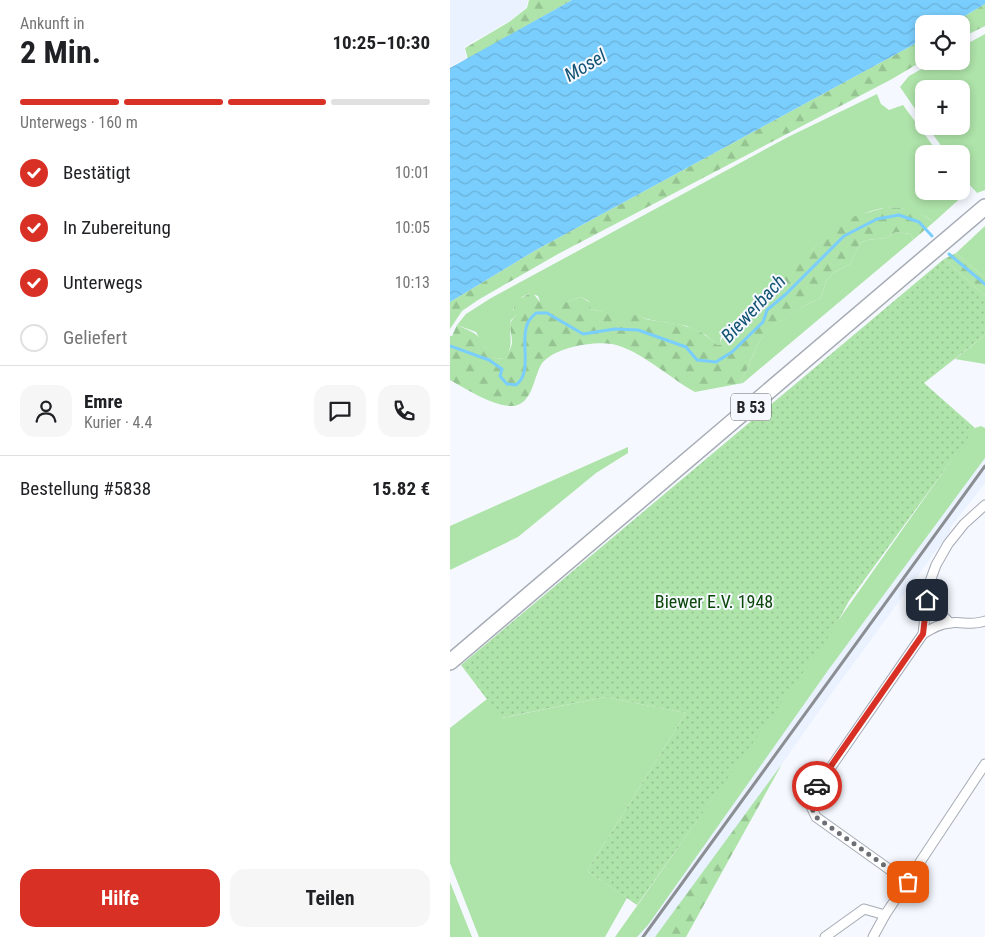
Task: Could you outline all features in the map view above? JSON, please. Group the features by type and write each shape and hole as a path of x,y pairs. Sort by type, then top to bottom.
{"main road":[{"name":"B 53","path":"450,662 985,208"}],"street":[{"path":"923,634 928,587 936,565 948,544 964,524 985,505"},
{"path":"927,600 950,623"},
{"path":"908,882 816,817 809,802 811,796 923,634 937,626 950,623 964,624 985,621"},
{"path":"873,937 885,915 985,764"},
{"path":"825,937 864,909 885,915"}],"shaded area":[{"path":"450,0 528,0 526,8 509,21 464,47 467,58 450,67"},
{"path":"985,458 985,483 950,528 951,530 750,809 655,937 637,937 829,669"}],"green space":[{"path":"529,0 572,0 468,59 465,48 509,22 527,8"},
{"path":"985,4 985,26 970,34 970,15 966,15"},
{"path":"985,34 985,190 977,193 970,185 970,145 941,145 933,135 970,135 970,80 915,80 915,109 900,87 909,76 920,70 970,70 970,42"},
{"path":"915,44 915,65 558,254 462,311 450,329 450,302 536,250"},
{"path":"877,94 881,104 889,110 903,105 915,121 915,135 925,135 932,145 915,145 915,200 958,200 934,222 914,211 894,208 876,210 858,216 824,239 762,294 737,327 735,325 726,329 726,336 721,336 720,342 724,345 717,345 706,335 687,326 651,320 621,312 611,314 590,309 589,301 581,297 567,302 540,302 538,296 530,293 522,297 513,309 516,316 511,320 511,344 505,359 496,358 492,351 484,347 476,332 457,325 466,314 491,298 788,137"},
{"path":"887,207 912,209 934,222 913,240 911,234 896,232 886,238 867,240 860,243 850,264 833,273 826,281 821,298 786,317 763,337 741,380 743,383 695,392 633,352 622,347 604,343 576,346 550,356 540,366 529,395 518,405 501,405 479,396 450,380 450,336 452,336 457,325 477,335 484,347 493,351 496,358 505,359 512,344 510,325 516,316 513,311 516,301 532,292 540,302 567,302 581,297 591,303 590,309 605,312 624,312 650,320 686,326 701,333 717,345 724,345 720,342 728,327 735,325 737,327 758,297 838,227 855,216"},
{"path":"985,226 985,278 956,253"},
{"path":"896,232 911,234 913,240 743,383 741,380 758,344 769,330 795,311 821,298 826,281 833,273 850,264 860,243 867,240 886,238"},
{"path":"956,253 985,278 985,296 944,259"},
{"name":"Biewer E.V. 1948","path":"944,259 985,296 985,335 924,383 975,428 849,601 832,632 637,905 587,871 686,713 605,697 501,718 461,665"},
{"path":"985,335 985,364 955,359"},
{"path":"981,426 985,428 985,458 829,669 648,925 637,937 615,937 967,438 975,428"},
{"path":"628,447 628,453 596,473 518,537 450,570 450,526"},
{"path":"605,697 686,713 587,871 627,898 605,937 479,937 450,863 450,728 487,699 502,718"},
{"path":"782,764 686,937 655,937"},
{"path":"450,882 472,937 450,937"}],"water":[{"name":"Mosel","path":"572,0 985,0 985,4 966,15 915,15 915,44 536,250 450,302 450,68"}],"waterway":[{"name":"Biewerbach","path":"450,346 489,360 502,369 500,376 507,384 516,385 524,373 525,332 528,323 536,313 547,313 583,334 615,329 638,330 686,347 697,360 716,362 732,352 763,322 767,310 786,294 844,236 877,219 899,215 919,222 932,236"},
{"name":"Biewerbach","path":"949,254 985,284"}],"railway":[{"path":"643,937 985,466"}],"way so far":[{"path":"817,786 809,802 812,812 816,817 908,882"}],"route":[{"path":"817,786 923,634 927,600"}]}
